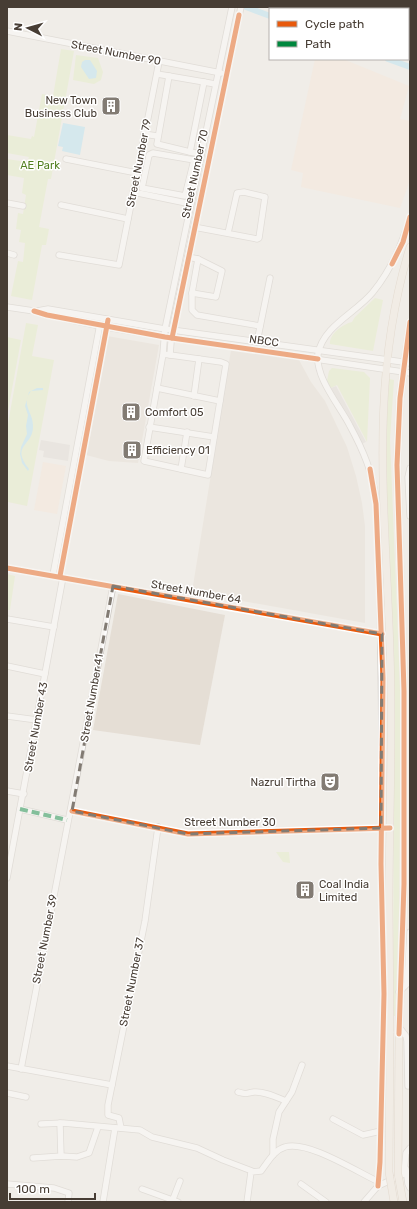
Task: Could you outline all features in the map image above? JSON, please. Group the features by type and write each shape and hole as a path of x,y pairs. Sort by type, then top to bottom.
{"main road":[{"path":"394,1202 389,1172 390,653 382,460 387,361 401,276 410,247"},
{"path":"403,1202 398,1174 399,992 404,884 404,690 397,485 397,430 402,372 407,362 410,322"}],"street":[{"name":"Street Number 70","path":"170,355 172,330 241,7"},
{"name":"Street Number 70","path":"181,469 145,462 149,427 163,354 165,329 191,204 197,161 201,154 231,10"},
{"name":"Street Number 90","path":"7,31 226,74"},
{"name":"Street Number 79","path":"59,255 119,265 159,62"},
{"path":"157,74 215,84"},
{"path":"169,76 156,144 201,154"},
{"path":"190,152 204,82"},
{"path":"144,134 157,136"},
{"path":"133,192 142,191 185,196 197,161 153,153 149,155 142,191"},
{"path":"66,158 137,173"},
{"path":"142,191 191,204"},
{"path":"194,227 228,233 259,238 265,197 244,192 237,193 228,233"},
{"path":"7,203 23,206"},
{"path":"61,205 128,219"},
{"path":"378,1184 381,1130 384,998 381,828 383,749 382,634 376,504 370,469 349,423 322,379 318,359 323,341 332,330 366,301 385,276 402,242 410,217"},
{"path":"7,253 14,255"},
{"path":"188,257 198,259 222,271 216,297 192,293"},
{"path":"198,259 192,293 192,310 196,315 260,326"},
{"path":"257,342 270,278"},
{"path":"7,307 34,311 48,309 165,329 387,361 407,362"},
{"name":"NBCC","path":"34,311 100,326 165,337 410,373"},
{"path":"53,575 101,319"},
{"name":"Street Number 43","path":"7,878 24,794 54,627 61,576 108,320"},
{"path":"163,354 226,364 208,475 181,469 187,432"},
{"path":"194,396 199,359"},
{"path":"157,388 220,401"},
{"path":"149,427 214,437"},
{"path":"410,468 410,516"},
{"path":"397,485 409,478"},
{"name":"Street Number 64","path":"7,568 61,576 382,634"},
{"name":"Street Number 41","path":"72,811 113,586"},
{"path":"7,619 54,627"},
{"path":"7,666 45,674"},
{"path":"7,716 37,720"},
{"path":"7,791 24,794"},
{"path":"20,809 67,820"},
{"name":"Street Number 30","path":"72,811 188,834 390,828"},
{"name":"Street Number 39","path":"21,1069 67,820 72,811"},
{"name":"Street Number 37","path":"118,1128 119,1118 109,1116 107,1113 145,921 158,828"},
{"path":"399,992 408,986 410,932"},
{"path":"399,1031 406,1036 407,1041 408,1086"},
{"path":"273,1156 273,1139 280,1110 292,1092 302,1065"},
{"path":"7,1066 112,1085"},
{"path":"238,1092 248,1095 254,1092 270,1095 286,1101"},
{"path":"7,1094 26,1097"},
{"path":"333,1119 363,1135 381,1130"},
{"path":"41,1124 60,1123 140,1130 157,1139 197,1148 252,1171 261,1171 273,1156 285,1147 293,1146 306,1148 318,1152 378,1184"},
{"path":"60,1123 61,1156"},
{"path":"33,1158 61,1156 77,1157 89,1153 98,1127"},
{"path":"102,1202 118,1128"},
{"path":"364,1202 378,1184 404,1174 406,1153 410,1148"},
{"path":"405,1163 410,1188"},
{"path":"247,1202 252,1171"},
{"path":"142,1189 175,1201 180,1181"},
{"path":"7,1184 57,1189 69,1193 68,1202"},
{"path":"301,1184 326,1202"}],"highlighted area":[{"path":"113,586 382,634 381,828 188,834 72,811"}],"shaded area":[{"path":"315,60 345,60 409,86 400,119 410,121 410,180 400,208 301,187 303,173 291,170"},
{"path":"107,336 159,345 138,463 109,461 86,455"},
{"path":"231,350 299,360 311,382 325,401 347,447 362,503 365,526 365,623 192,592"},
{"path":"336,386 366,442 361,444 331,388"},
{"path":"41,440 70,445 68,461 43,457 44,451 39,450"},
{"path":"43,462 66,466 57,514 34,510"},
{"path":"118,594 225,615 200,745 93,730"}],"green space":[{"name":"AE Park","path":"61,49 74,51 51,179 48,179 39,227 49,229 46,245 42,245 32,300 11,296 18,261 23,262 25,243 19,242 21,230 16,229 18,213 23,214 26,195 22,193 24,178 7,175 7,159 27,162 29,157 7,153 7,135 31,139 32,136 34,137 42,94 53,96"},
{"path":"76,55 98,58 103,72 101,80 94,84 73,80"},
{"path":"375,298 383,300 373,351 330,344 330,340 334,333 352,322 355,317"},
{"path":"26,323 38,325 32,356 54,360 27,506 8,502 7,505 7,429"},
{"path":"7,337 21,340 8,411 7,410"},
{"path":"332,368 364,372 370,378 367,442 337,385 331,388 327,381 329,371"},
{"path":"389,379 394,380 390,439 401,710 399,913 395,1016 393,1016 394,710 385,451"},
{"path":"7,574 15,576 10,610 7,610"},
{"path":"276,852 289,852 290,863 283,862"}],"water":[{"path":"85,60 90,60 97,71 96,78 89,79 81,67 82,62"},
{"path":"63,123 85,127 80,155 62,151 63,147 58,146"},
{"path":"37,388 43,388 43,390 31,391"},
{"path":"31,391 28,396 27,404 32,417 33,427 30,438 22,450 24,461 29,469 28,471 22,463 20,454 21,447 27,434 26,426 28,415 25,406 29,392"}],"waterway":[{"path":"246,7 269,16"},
{"path":"391,60 410,67"}],"marked path":[{"path":"20,809 67,820"}],"cycle path":[{"path":"172,338 239,15"},
{"path":"392,264 403,242 410,217"},
{"path":"34,311 47,315 165,337 318,359"},
{"path":"60,576 108,320"},
{"path":"399,1034 404,884 404,691 397,465 400,398 410,322"},
{"path":"370,469 376,504 383,678 381,864 384,994 380,1162 378,1186"},
{"path":"7,568 382,634"},
{"path":"72,811 188,834 390,828"}],"place":[{"name":"New Town Business Club","path":"111,106"},
{"name":"Comfort 05","path":"131,412"},
{"name":"Efficiency 01","path":"132,450"},
{"name":"Nazrul Tirtha","path":"330,782"},
{"name":"Coal India Limited","path":"305,890"}]}
